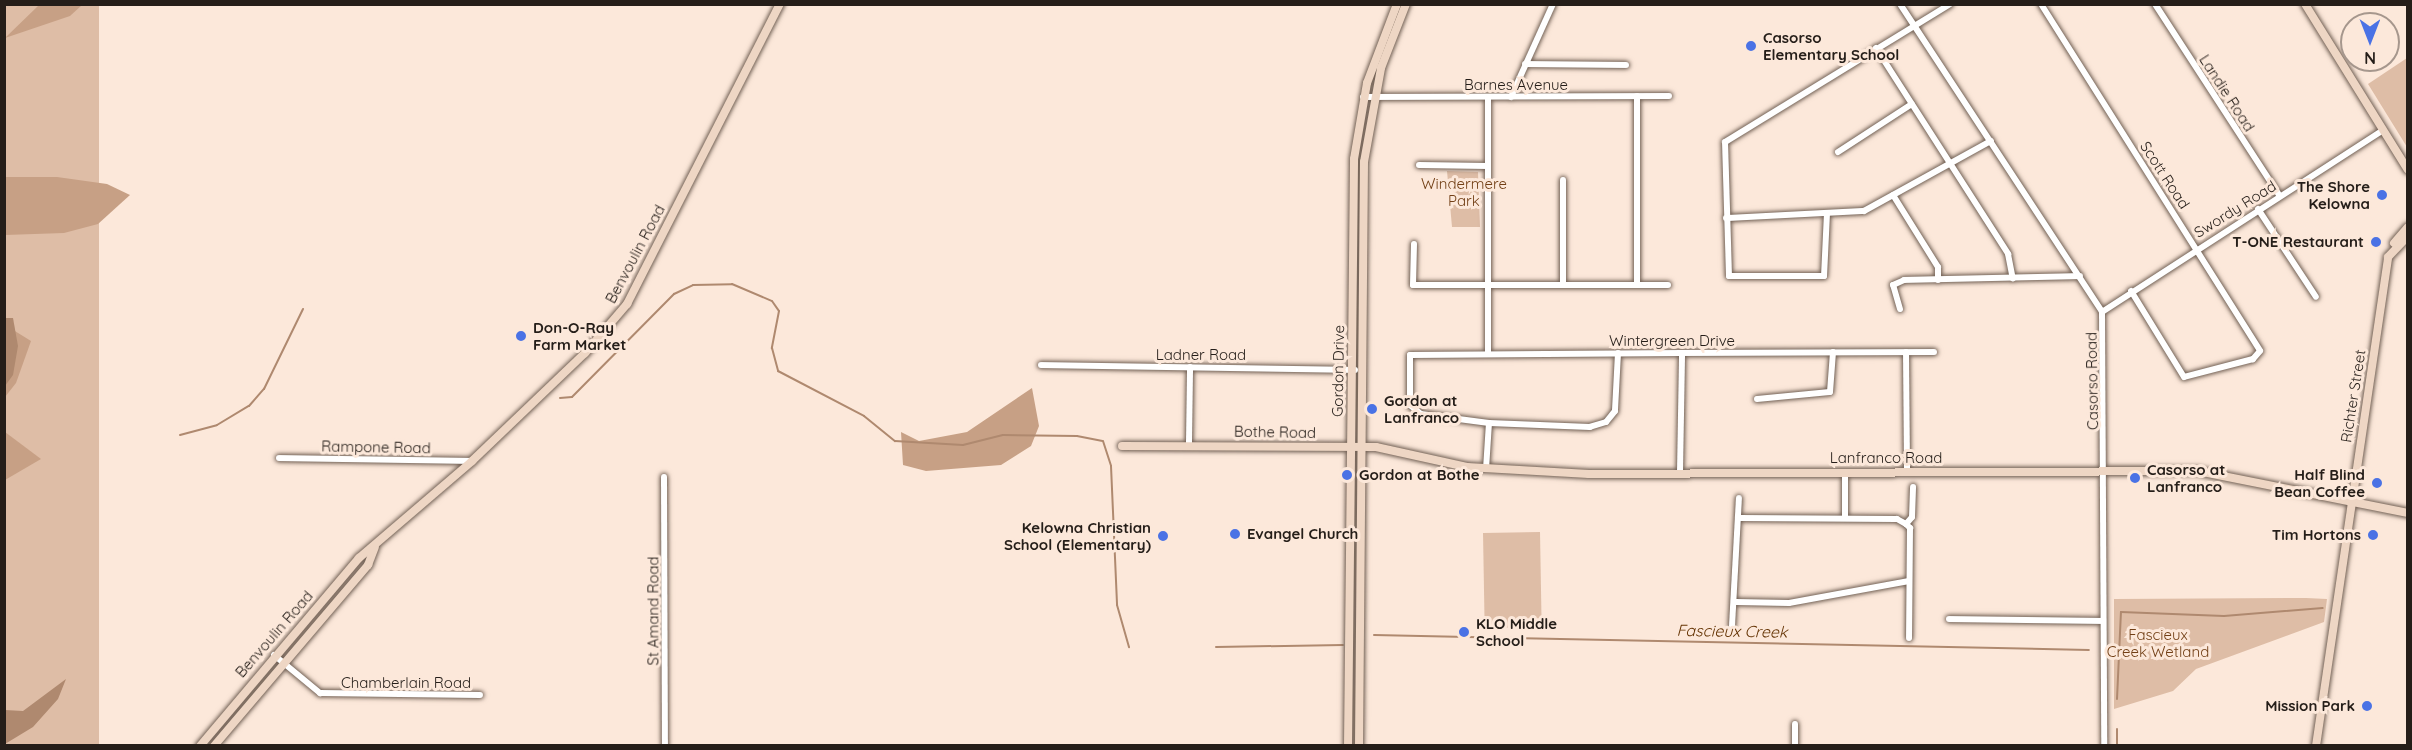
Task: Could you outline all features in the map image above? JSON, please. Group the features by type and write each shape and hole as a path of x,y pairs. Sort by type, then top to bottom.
{"main road":[{"name":"Benvoulin Road","path":"200,746 274,655 375,546 472,460 585,353 627,304 780,4"},
{"name":"Gordon Drive","path":"1359,746 1362,447 1356,370 1354,159 1363,98 1397,4"},
{"name":"Gordon Drive","path":"1348,746 1350,446 1356,370 1364,162 1374,98 1406,4"},
{"path":"2305,4 2408,170"},
{"path":"2388,257 2408,227"},
{"path":"2388,257 2408,236"},
{"name":"Richter Street","path":"2316,746 2388,257"},
{"name":"Bothe Road","path":"1122,446 1189,443 1362,447"},
{"name":"Lanfranco Road","path":"1362,447 1486,469 1680,472 2198,471 2408,513"},
{"name":"Benvoulin Road","path":"214,746 282,662 368,565 375,546"}],"street":[{"path":"1511,97 1553,4"},
{"name":"Casorso Road","path":"1900,4 2102,312 2105,470 2104,746"},
{"path":"1827,213 1827,270 1817,280 1729,276 1725,142 1950,4"},
{"name":"Scott Road","path":"2041,4 2198,247 2260,351 2253,359 2184,377 2131,291"},
{"name":"Landie Road","path":"2155,4 2279,195"},
{"path":"1876,48 2008,254 2013,279"},
{"path":"1525,64 1626,65"},
{"path":"1637,96 1637,285"},
{"name":"Barnes Avenue","path":"1363,98 1669,96"},
{"path":"1488,97 1488,354"},
{"path":"1838,152 1912,104"},
{"name":"Swordy Road","path":"2102,312 2198,247 2383,130"},
{"path":"1726,218 1864,211 1991,141"},
{"path":"1419,165 1488,166"},
{"path":"1563,180 1563,285"},
{"path":"1893,195 1938,267 1938,280"},
{"path":"2258,209 2316,297"},
{"path":"1414,244 1413,285 1668,285"},
{"path":"1900,309 1893,292 1897,281 2080,276"},
{"path":"1758,399 1830,392 1833,352"},
{"path":"1906,352 1907,472"},
{"name":"Wintergreen Drive","path":"1489,423 1421,414 1410,405 1410,355 1934,352"},
{"path":"1486,469 1489,423 1590,427 1606,422 1615,411 1618,353"},
{"path":"1680,472 1682,353"},
{"name":"Ladner Road","path":"1041,364 1356,370"},
{"path":"1189,443 1190,367"},
{"name":"Rampone Road","path":"279,458 472,460"},
{"path":"1845,472 1845,518"},
{"name":"St Amand Road","path":"664,477 665,746"},
{"path":"1906,524 1912,517 1912,487"},
{"path":"1732,626 1736,602 1739,498"},
{"path":"1739,518 1845,518 1906,524 1910,528 1909,638"},
{"path":"1736,602 1789,603 1909,582"},
{"path":"1949,618 2103,621"},
{"name":"Chamberlain Road","path":"274,655 320,693 334,696 480,696"},
{"path":"1795,724 1795,746"}],"green space":[{"path":"4,5 99,5 99,745 4,745"},
{"path":"2407,58 2407,147 2368,84 2386,72 2400,72 2400,63"},
{"name":"Windermere Park","path":"1447,171 1478,172 1480,227 1452,227"},
{"path":"1540,532 1542,627 1485,628 1483,533"},
{"name":"Fascieux Creek Wetland","path":"2114,599 2327,599 2324,622 2196,669 2173,691 2114,709"}],"shaded area":[{"path":"39,5 82,5 70,16 5,38"},
{"path":"5,177 57,177 107,184 130,195 98,224 64,233 5,235"},
{"path":"5,318 13,318 18,346 13,375 5,386"},
{"path":"10,328 31,341 16,383 5,397 5,330"},
{"path":"1032,388 1039,426 1031,446 1001,465 926,471 903,465 901,432 919,441 967,432"},
{"path":"5,432 41,459 4,480"},
{"path":"66,679 58,699 33,727 5,744 5,710 23,711"}],"waterway":[{"name":"Fascieux Creek","path":"560,398 572,397 674,294 693,285 732,284 772,301 779,311 772,348 778,371 864,416 895,441 963,445 1003,435 1077,436 1103,441 1111,466 1117,605 1129,647"},
{"name":"Fascieux Creek","path":"180,435 217,425 249,406 264,389 303,309"},
{"name":"Fascieux Creek","path":"2117,699 2121,612 2224,616 2323,608"},
{"name":"Fascieux Creek","path":"1374,635 2089,650"},
{"name":"Fascieux Creek","path":"1216,647 1343,645"},
{"path":"2117,729 2117,746"}],"place":[{"name":"Casorso Elementary School","path":"1751,46"},
{"name":"The Shore Kelowna","path":"2382,195"},
{"name":"T-ONE Restaurant","path":"2376,242"},
{"name":"Don-O-Ray Farm Market","path":"521,336"},
{"name":"Gordon at Lanfranco","path":"1372,409"},
{"name":"Gordon at Bothe","path":"1347,475"},
{"name":"Casorso at Lanfranco","path":"2135,478"},
{"name":"Half Blind Bean Coffee","path":"2377,483"},
{"name":"Evangel Church","path":"1235,534"},
{"name":"Tim Hortons","path":"2373,535"},
{"name":"Kelowna Christian School (Elementary)","path":"1163,536"},
{"name":"KLO Middle School","path":"1464,632"},
{"name":"Mission Park","path":"2367,706"}]}
